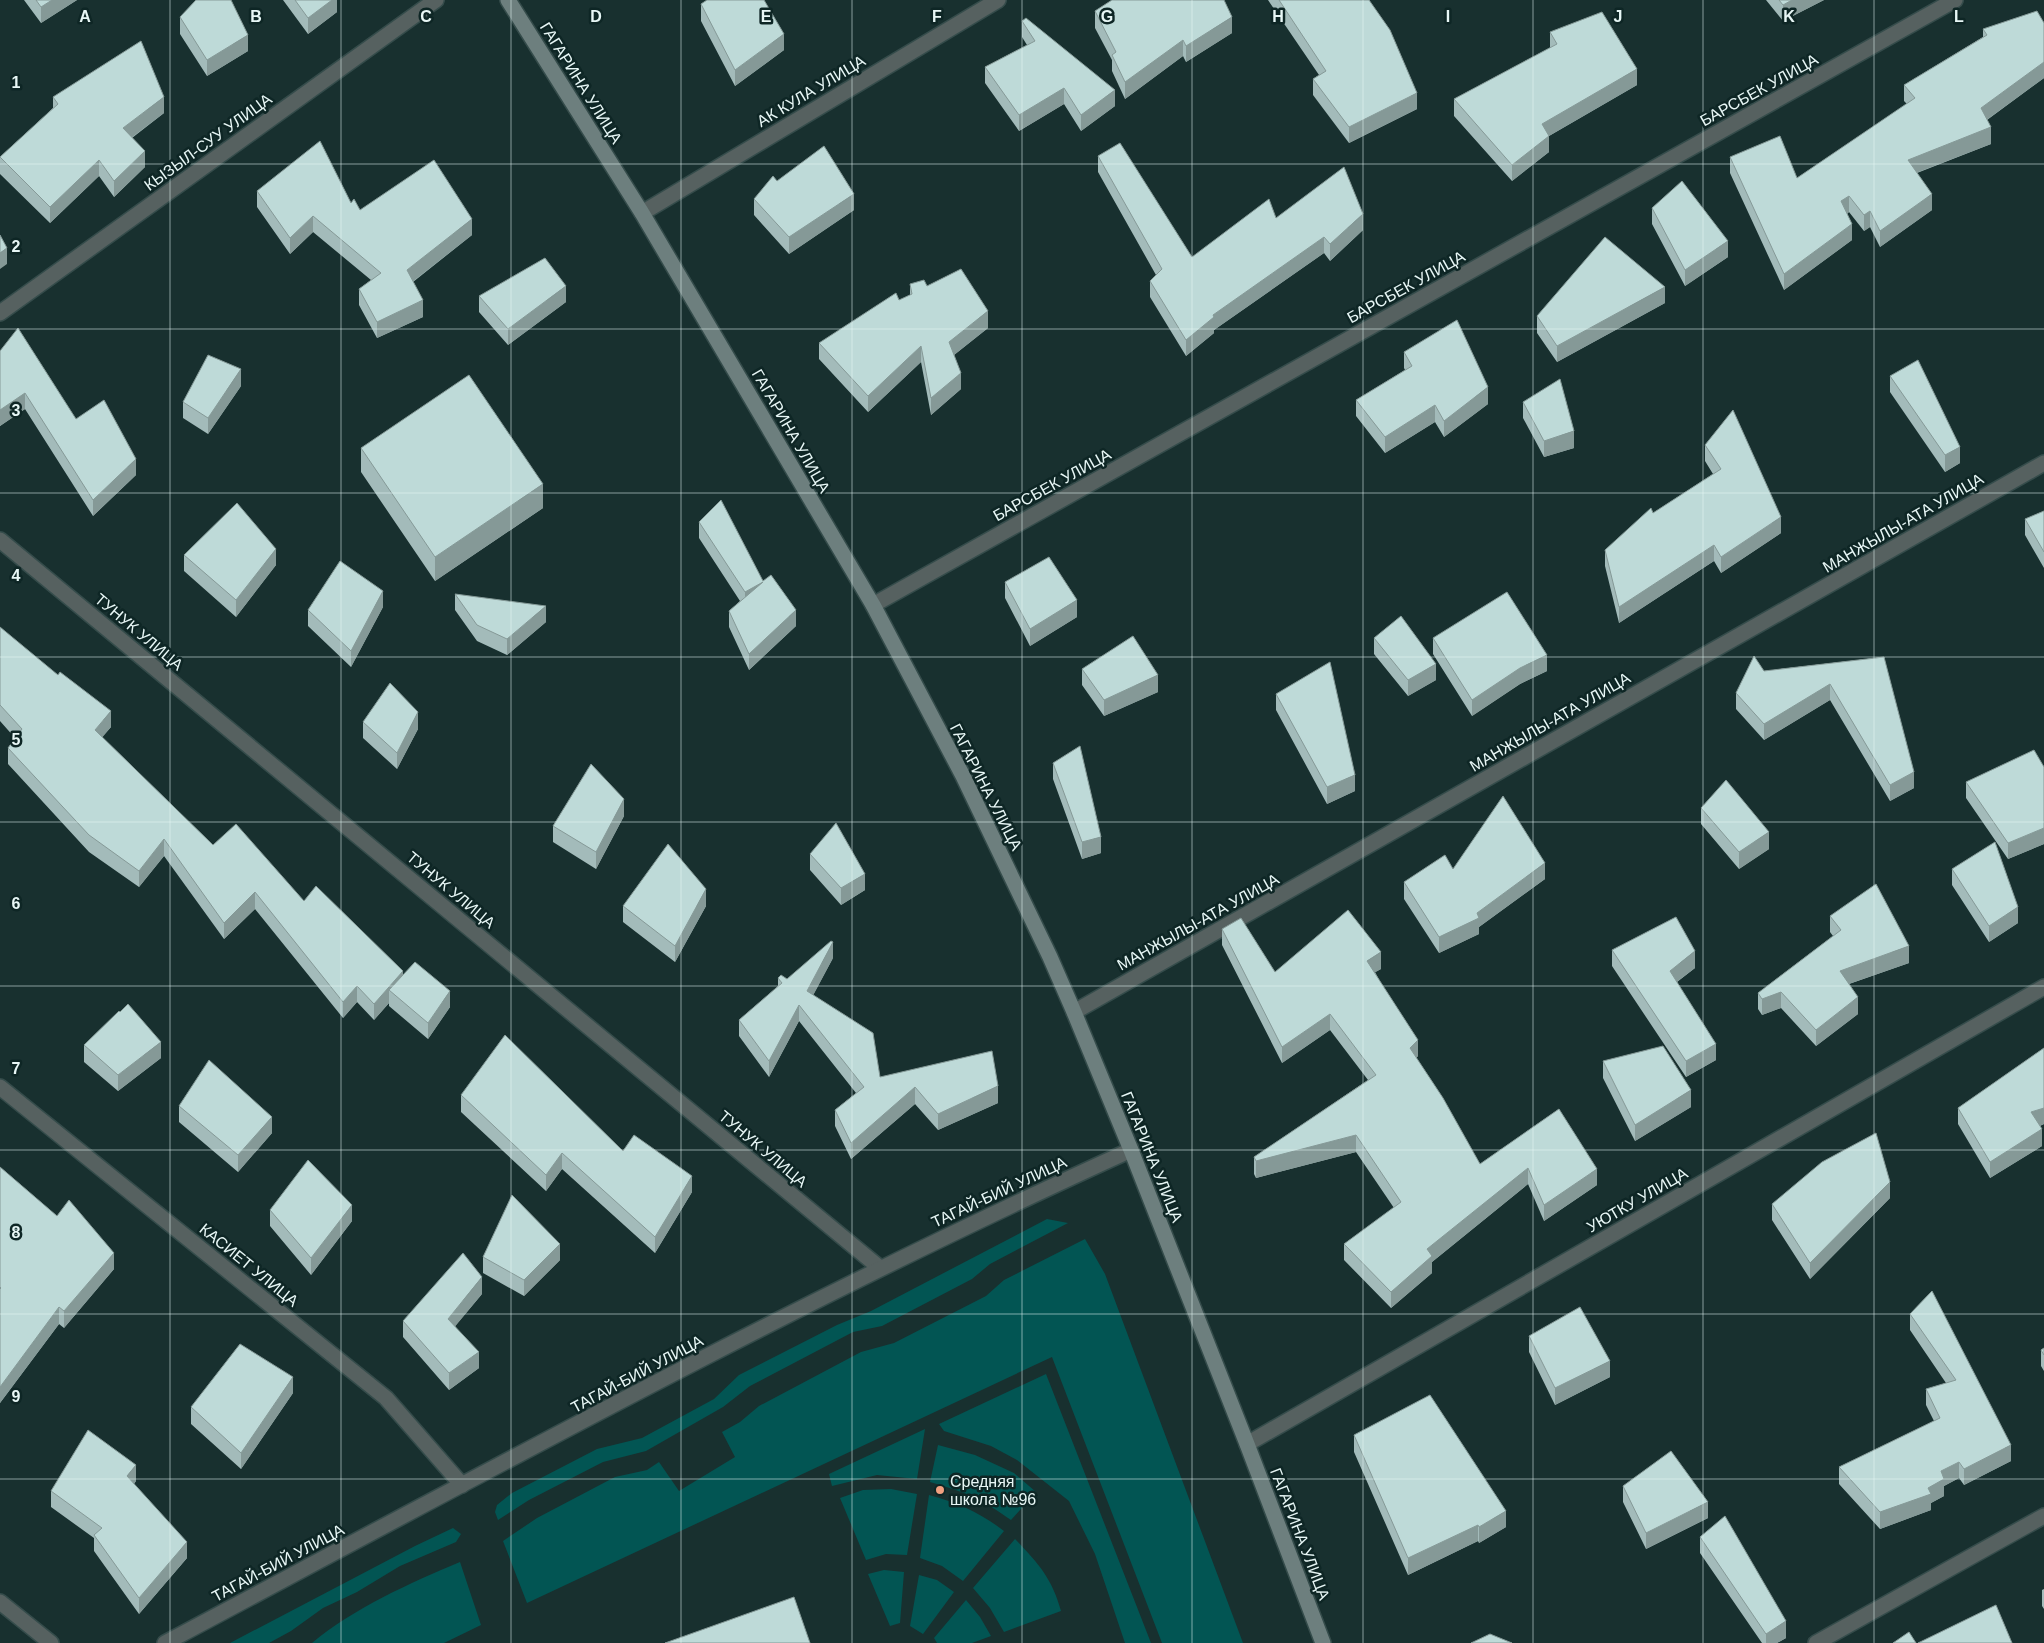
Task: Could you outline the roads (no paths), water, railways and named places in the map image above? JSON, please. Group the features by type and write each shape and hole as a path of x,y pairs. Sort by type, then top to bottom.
{"main road":[{"name":"ГАГАРИНА УЛИЦА","path":"508,0 642,212 873,605 963,776 1050,957 1074,1012 1131,1150 1323,1643"}],"street":[{"name":"КЫЗЫЛ-СУУ УЛИЦА","path":"0,313 436,0"},
{"name":"АК КУЛА УЛИЦА","path":"642,212 998,0"},
{"name":"БАРСБЕК УЛИЦА","path":"873,605 1955,0"},
{"name":"МАНЖЫЛЫ-АТА УЛИЦА","path":"1074,1012 2044,463"},
{"name":"ТУНУК УЛИЦА","path":"0,540 880,1268"},
{"name":"УЮТКУ УЛИЦА","path":"1247,1444 2044,987"},
{"name":"КАСИЕТ УЛИЦА","path":"0,1087 386,1398 462,1485"},
{"name":"ТАГАЙ-БИЙ УЛИЦА","path":"165,1643 462,1485 880,1268 1131,1150"},
{"path":"1816,1643 2044,1516"},
{"path":"0,1602 51,1643"}],"place":[{"name":"Средняя школа №96","path":"940,1490"}]}
